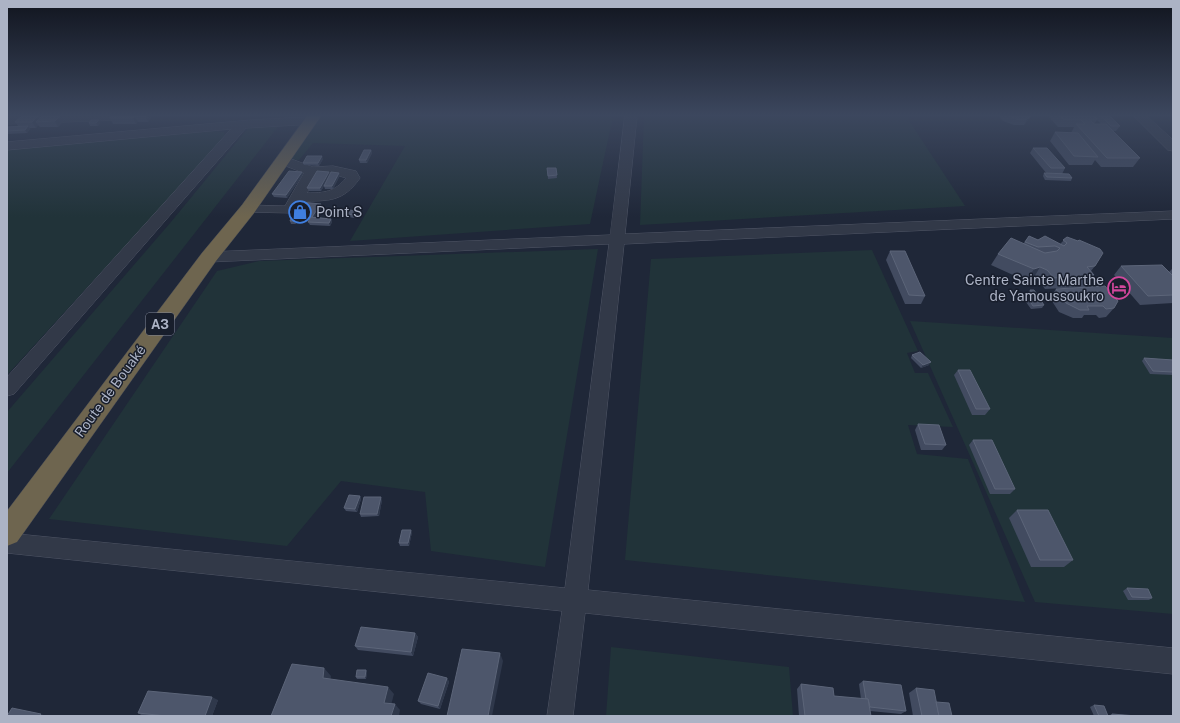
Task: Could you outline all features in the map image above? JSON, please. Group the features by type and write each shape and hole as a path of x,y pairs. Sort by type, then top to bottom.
{"highway":[{"name":"Route de Bouaké","path":"11,523 209,257 248,209 290,150"}],"street":[{"path":"7,389 220,150"},
{"path":"560,716 575,601 627,150"},
{"path":"283,160 312,171 339,170 351,174 353,178 346,189 340,194 331,196 298,196"},
{"path":"248,209 290,210 312,171"},
{"path":"209,257 1173,215"},
{"path":"7,543 1173,661"}],"shaded area":[{"path":"7,150 213,150 7,375"},
{"path":"230,150 260,150 7,473 7,412 171,222"},
{"path":"291,150 307,150 299,160 285,159"},
{"path":"403,150 606,150 590,224 350,241"},
{"path":"643,150 928,150 965,206 640,225"},
{"path":"598,249 545,567 431,551 425,492 341,481 287,546 49,519 217,271 259,261"},
{"path":"872,250 918,351 907,353 915,373 928,373 953,427 908,425 917,454 968,459 1025,602 625,560 651,259"},
{"path":"910,321 1173,338 1173,614 1035,602"},
{"path":"611,647 789,667 793,716 606,716"}],"building":[{"path":"364,150 371,150 366,160 359,160"},
{"path":"1035,150 1049,150 1065,168 1051,168"},
{"path":"1069,150 1092,150 1098,157 1074,156"},
{"path":"1099,150 1132,150 1140,158 1107,158"},
{"path":"307,156 322,156 318,163 303,163"},
{"path":"547,168 556,168 557,175 548,176"},
{"path":"289,171 302,172 286,195 272,194"},
{"path":"317,171 329,172 320,188 307,188"},
{"path":"331,172 339,173 332,186 324,186"},
{"path":"1044,173 1069,174 1072,178 1047,177"},
{"path":"301,202 321,204 312,217 292,215"},
{"path":"350,210 356,211 353,215 348,214"},
{"path":"292,216 297,216 294,221 290,221"},
{"path":"311,217 331,219 329,223 308,222"},
{"path":"1029,236 1038,240 1045,236 1064,246 1067,243 1063,240 1067,237 1078,241 1079,240 1100,249 1103,253 1095,266 1087,267 1094,275 1054,278 1047,270 1040,267 1034,269 998,254 1011,238 1045,253 1057,251 1060,248 1055,246 1038,247 1025,242"},
{"path":"890,251 905,251 925,296 909,295"},
{"path":"1162,265 1173,276 1173,295 1148,296 1121,266"},
{"path":"1105,286 1118,301 1114,308 1106,309 1103,306 1087,306 1089,310 1080,310 1066,303 1056,289"},
{"path":"1030,290 1034,290 1044,305 1033,306 1026,295 1033,295"},
{"path":"920,352 931,362 923,365 912,355"},
{"path":"1144,358 1173,360 1173,372 1153,371"},
{"path":"958,370 970,370 990,409 976,409"},
{"path":"918,424 939,425 946,445 925,444"},
{"path":"973,440 992,440 1015,489 995,489"},
{"path":"349,495 360,496 355,509 344,508"},
{"path":"364,497 381,497 377,514 360,514"},
{"path":"1017,510 1048,510 1073,560 1040,560"},
{"path":"402,530 411,530 408,543 399,543"},
{"path":"1127,588 1148,589 1152,598 1132,597"},
{"path":"361,627 415,633 411,652 355,646"},
{"path":"462,649 500,653 488,716 447,716"},
{"path":"292,664 324,668 323,678 388,687 384,703 395,704 391,716 271,716"},
{"path":"357,670 366,670 365,677 356,677"},
{"path":"428,673 447,678 438,706 418,701"},
{"path":"863,681 901,685 906,711 870,707 868,699 866,699"},
{"path":"801,684 833,688 834,696 868,699 871,716 805,716"},
{"path":"916,688 934,690 939,716 922,716"},
{"path":"148,691 212,697 205,716 166,716 138,713"},
{"path":"936,702 949,703 952,716 939,716"},
{"path":"1094,705 1104,706 1108,716 1099,716"},
{"path":"12,708 41,714 39,716 7,716"},
{"path":"1112,714 1137,716 1112,716"}],"place":[{"name":"Point S","path":"300,212"},
{"name":"Centre Sainte Marthe de Yamoussoukro","path":"1119,288"}]}
